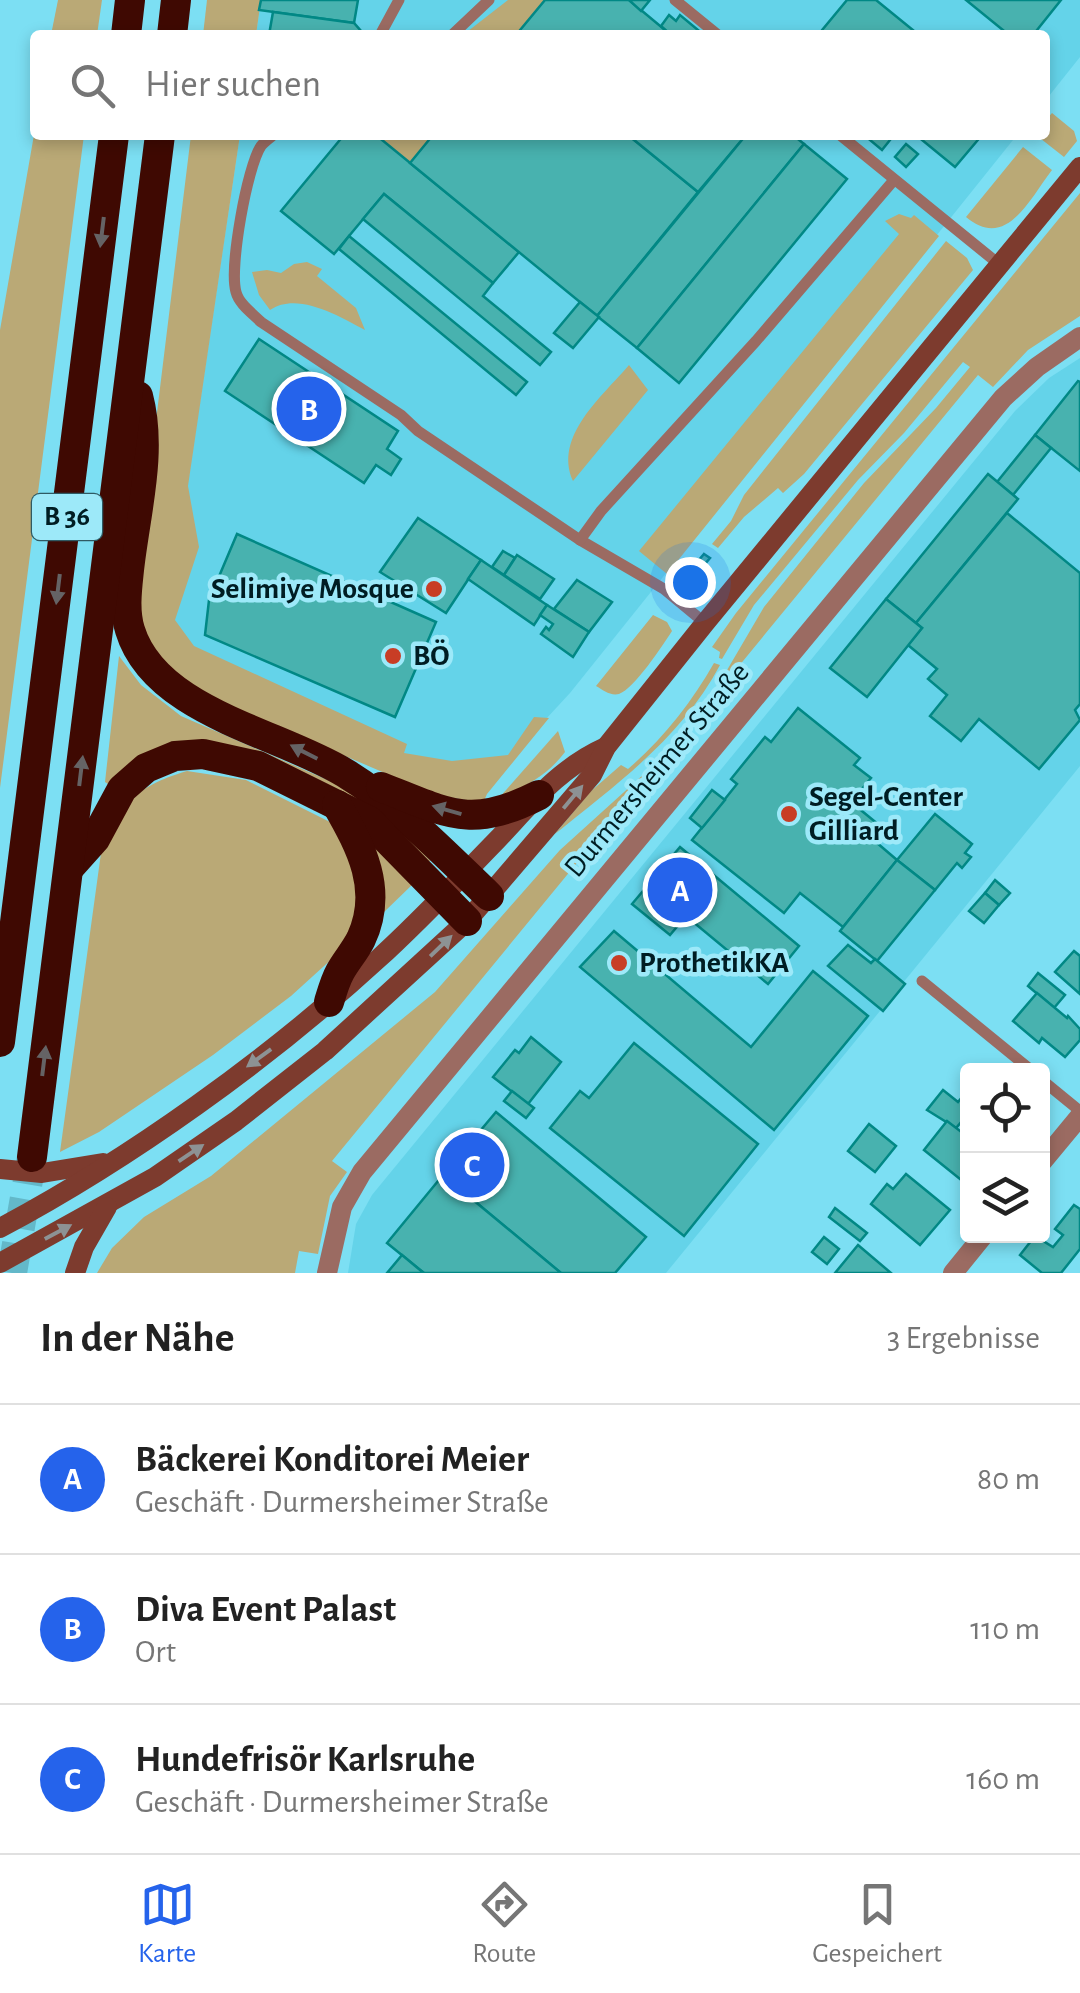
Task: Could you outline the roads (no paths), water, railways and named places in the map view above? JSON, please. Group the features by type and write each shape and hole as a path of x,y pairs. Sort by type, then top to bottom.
{"highway":[{"path":"127,30 130,0"},
{"path":"173,30 176,0"},
{"name":"B 36","path":"0,1042 113,140"},
{"name":"B 36","path":"32,1157 159,140"},
{"path":"131,368 141,407 144,445 127,595 128,626 139,654 159,678 185,698 344,772 462,815 500,814 539,796"},
{"path":"70,868 95,839 122,789 146,768 175,756 203,754 258,766 369,821 467,921"},
{"path":"344,772 393,806 489,896"},
{"path":"329,1002 340,971 354,955 364,933 371,893 365,858 337,805"}],"street":[{"name":"Durmersheimer Straße","path":"6,1258 108,1205 196,1150 310,1063 467,921 592,775 606,747 705,623 1080,167"},
{"name":"Durmersheimer Straße","path":"327,1273 342,1207 362,1172 1003,398 1037,366 1080,337"},
{"name":"Durmersheimer Straße","path":"0,1228 80,1184 227,1081 329,1002 443,897 575,761 606,747"},
{"path":"1050,1156 1073,1139 1080,1113"},
{"path":"0,1169 42,1173 110,1162"},
{"path":"75,1273 108,1205"},
{"path":"953,1273 977,1243"}],"lane":[{"path":"383,30 399,0"},
{"path":"457,30 489,0"},
{"path":"675,0 712,30"},
{"path":"268,140 253,165 235,252 236,294 241,303 260,322 401,414 418,431 580,540 664,589 705,623"},
{"path":"846,140 1000,264"},
{"path":"580,540 601,511 756,341 894,180"},
{"path":"922,981 1022,1063"},
{"path":"1050,1087 1080,1113"}],"tunnel":[{"path":"12,1273 32,1157"}],"place":[{"name":"Diva Event Palast","path":"309,409"},
{"name":"Selimiye Mosque","path":"434,589"},
{"name":"BÖ","path":"393,656"},
{"name":"Segel-Center Gilliard","path":"789,814"},
{"name":"Bäckerei Konditorei Meier","path":"680,890"},
{"name":"ProthetikKA","path":"619,963"},
{"name":"Hundefrisör Karlsruhe","path":"472,1165"}]}
